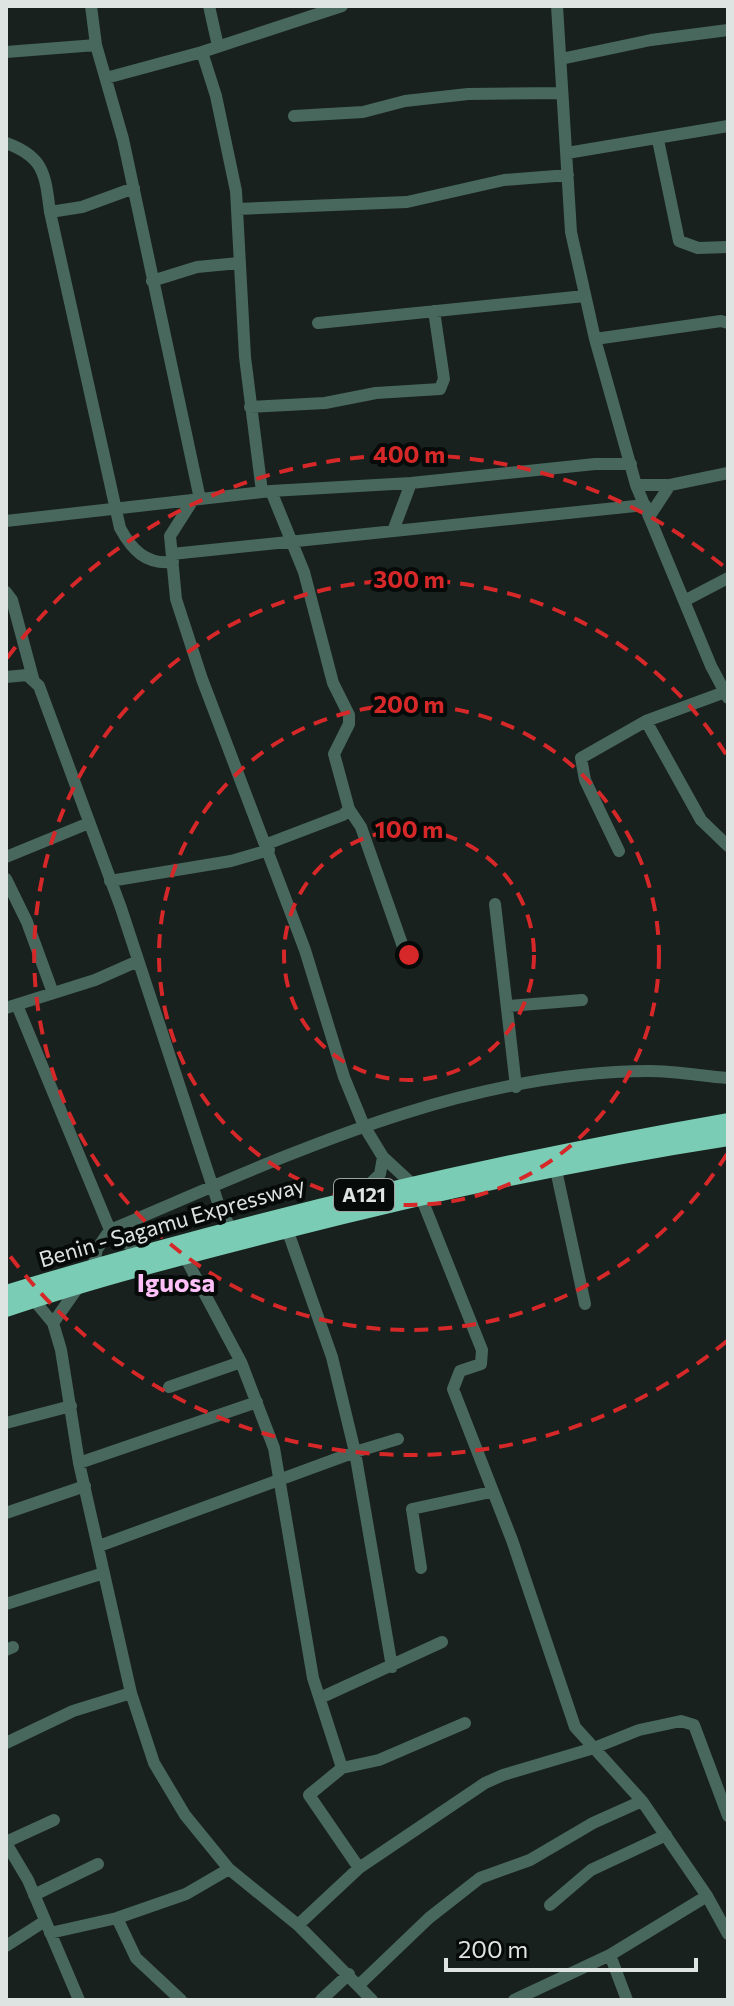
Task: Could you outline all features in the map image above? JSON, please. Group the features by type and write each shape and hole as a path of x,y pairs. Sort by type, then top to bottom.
{"highway":[{"name":"Benin - Sagamu Expressway","path":"6,1294 231,1229 357,1197 416,1190 537,1156 728,1122"},
{"name":"A121","path":"6,1308 416,1190 556,1170 728,1137"}],"street":[{"path":"91,6 96,45 134,188 196,500 170,536 176,599 202,679 268,847 344,1077 364,1126 383,1157 416,1190 482,1350 481,1364 460,1371 453,1389 512,1540 575,1727 642,1801 707,1896 728,1934"},
{"path":"209,6 218,46"},
{"path":"300,6 302,21"},
{"path":"106,78 202,52 342,6"},
{"path":"557,6 571,232 595,339 636,485 726,695 646,721 581,758 585,780 619,851"},
{"path":"561,59 728,30"},
{"path":"6,52 96,45"},
{"path":"202,52 216,96 237,209 250,407 266,491 293,542 333,683 349,715 349,724 334,754 349,809 361,827 408,961"},
{"path":"294,116 363,112 405,101 468,94 562,93"},
{"path":"567,153 728,126"},
{"path":"658,140 679,241 698,248 728,247"},
{"path":"6,143 25,150 45,174 50,212 114,506 120,528 131,548 148,559 393,531 647,511 670,485"},
{"path":"237,209 407,202 504,180 568,175"},
{"path":"50,212 82,207 134,188"},
{"path":"152,281 197,267 239,263"},
{"path":"318,323 585,296"},
{"path":"250,407 325,403 376,393 440,389 444,379 434,311"},
{"path":"595,339 721,321 728,323"},
{"path":"6,521 114,506 266,491 411,483 595,464 631,464"},
{"path":"636,485 670,485 728,473"},
{"path":"393,531 411,483"},
{"path":"684,601 728,578"},
{"path":"6,592 12,600 33,678 110,881 231,1229"},
{"path":"714,672 728,665"},
{"path":"6,677 33,678"},
{"path":"646,721 701,820 728,846"},
{"path":"110,881 231,861 343,815 349,809"},
{"path":"6,857 89,823"},
{"path":"6,879 27,922 53,993"},
{"path":"495,904 516,1087"},
{"path":"138,961 12,1007 110,1230 141,1254"},
{"path":"509,1006 582,1000"},
{"path":"93,1268 97,1249 110,1230 325,1138 459,1097 598,1074 651,1071 728,1078"},
{"path":"357,1197 380,1174 383,1157"},
{"path":"556,1170 585,1304"},
{"path":"287,1229 332,1357 355,1452 392,1667"},
{"path":"184,1255 241,1362 274,1448 313,1678 342,1768"},
{"path":"53,1323 80,1285"},
{"path":"33,1299 53,1323 71,1406 79,1463 131,1693 154,1763 185,1815 229,1869 298,1925 372,2000"},
{"path":"169,1387 241,1362"},
{"path":"79,1463 257,1402"},
{"path":"6,1423 71,1406"},
{"path":"99,1546 398,1439"},
{"path":"6,1513 85,1486"},
{"path":"421,1568 412,1509 491,1492"},
{"path":"6,1604 104,1573"},
{"path":"320,1698 442,1642"},
{"path":"6,1743 73,1711 131,1693"},
{"path":"298,1925 359,1868 485,1783 639,1730 688,1721 697,1732 728,1816"},
{"path":"359,1868 309,1799 315,1788 342,1768 379,1760 465,1723"},
{"path":"359,1985 429,1918 480,1878 530,1860 593,1823 642,1801"},
{"path":"54,1820 6,1843 34,1895 79,2000"},
{"path":"550,1905 591,1870 666,1835"},
{"path":"34,1895 98,1864"},
{"path":"6,1946 47,1927 117,1918 186,1894 229,1869"},
{"path":"514,2000 528,1997 610,1955 707,1896"},
{"path":"117,1918 136,1958 181,2000"},
{"path":"610,1955 627,2000"},
{"path":"321,2000 349,1974"}],"district":[{"name":"Iguosa","path":"176,1283"}]}
